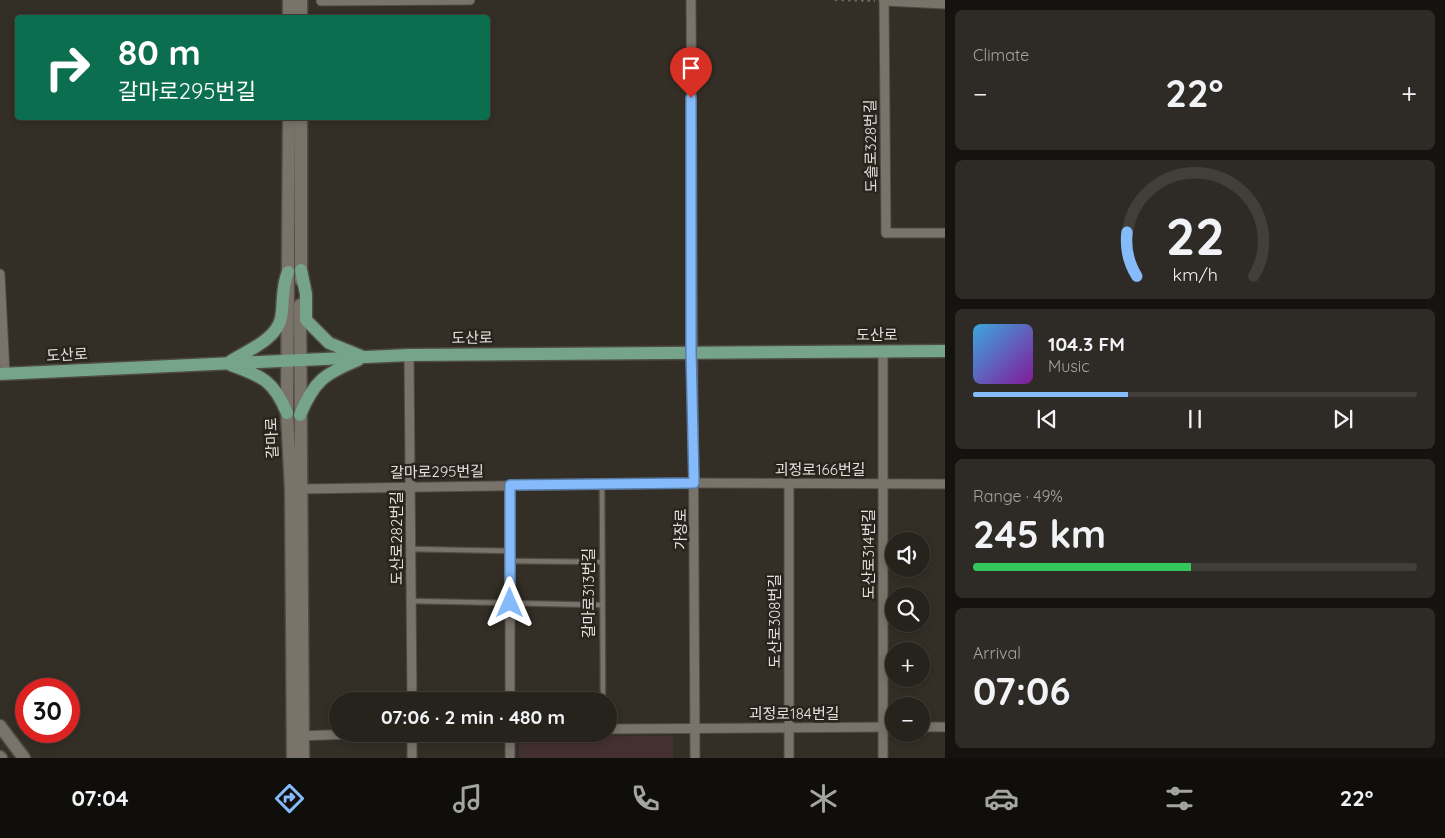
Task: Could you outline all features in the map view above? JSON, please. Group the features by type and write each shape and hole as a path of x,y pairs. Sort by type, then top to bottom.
{"main road":[{"path":"289,0 289,15"},
{"path":"301,0 301,15"},
{"name":"갈마로","path":"289,120 295,271"},
{"name":"갈마로","path":"301,120 295,271 294,414 291,498 298,736 303,758"},
{"path":"226,363 270,336 280,320 282,285 295,271 306,294 306,320 329,343 365,358"},
{"name":"도산로","path":"2,373 409,355 945,350"},
{"path":"226,363 261,376 280,395 294,414 322,378 365,358"},
{"name":"갈마로","path":"293,758 298,736 300,489 294,414"},
{"path":"0,726 24,758"}],"street":[{"path":"321,0 470,0"},
{"name":"가장로","path":"691,0 691,351 694,483 695,758"},
{"path":"884,0 945,4"},
{"name":"도솔로328번길","path":"884,0 886,233 945,233"},
{"path":"0,274 2,373"},
{"name":"도산로314번길","path":"882,351 883,758"},
{"name":"도산로282번길","path":"409,355 412,692"},
{"name":"괴정로166번길","path":"694,483 945,484"},
{"name":"갈마로295번길","path":"300,489 694,483"},
{"name":"도산로308번길","path":"789,484 789,758"},
{"path":"510,485 510,692"},
{"name":"괴정로184번길","path":"695,728 883,727"},
{"path":"930,727 945,727"},
{"path":"617,729 695,728"},
{"path":"298,736 329,735"},
{"path":"412,742 412,758"},
{"path":"510,742 510,758"}],"lane":[{"name":"갈마로313번길","path":"602,484 603,692"},
{"path":"410,549 510,551"},
{"path":"510,561 602,562"},
{"name":"도산로282번길","path":"411,602 602,605"}],"path":[{"path":"835,0 884,0"}],"shaded area":[{"path":"617,736 673,736 673,758 519,758 519,742 617,742"}],"route":[{"path":"510,603 510,485 694,483 691,351 691,98"}]}
